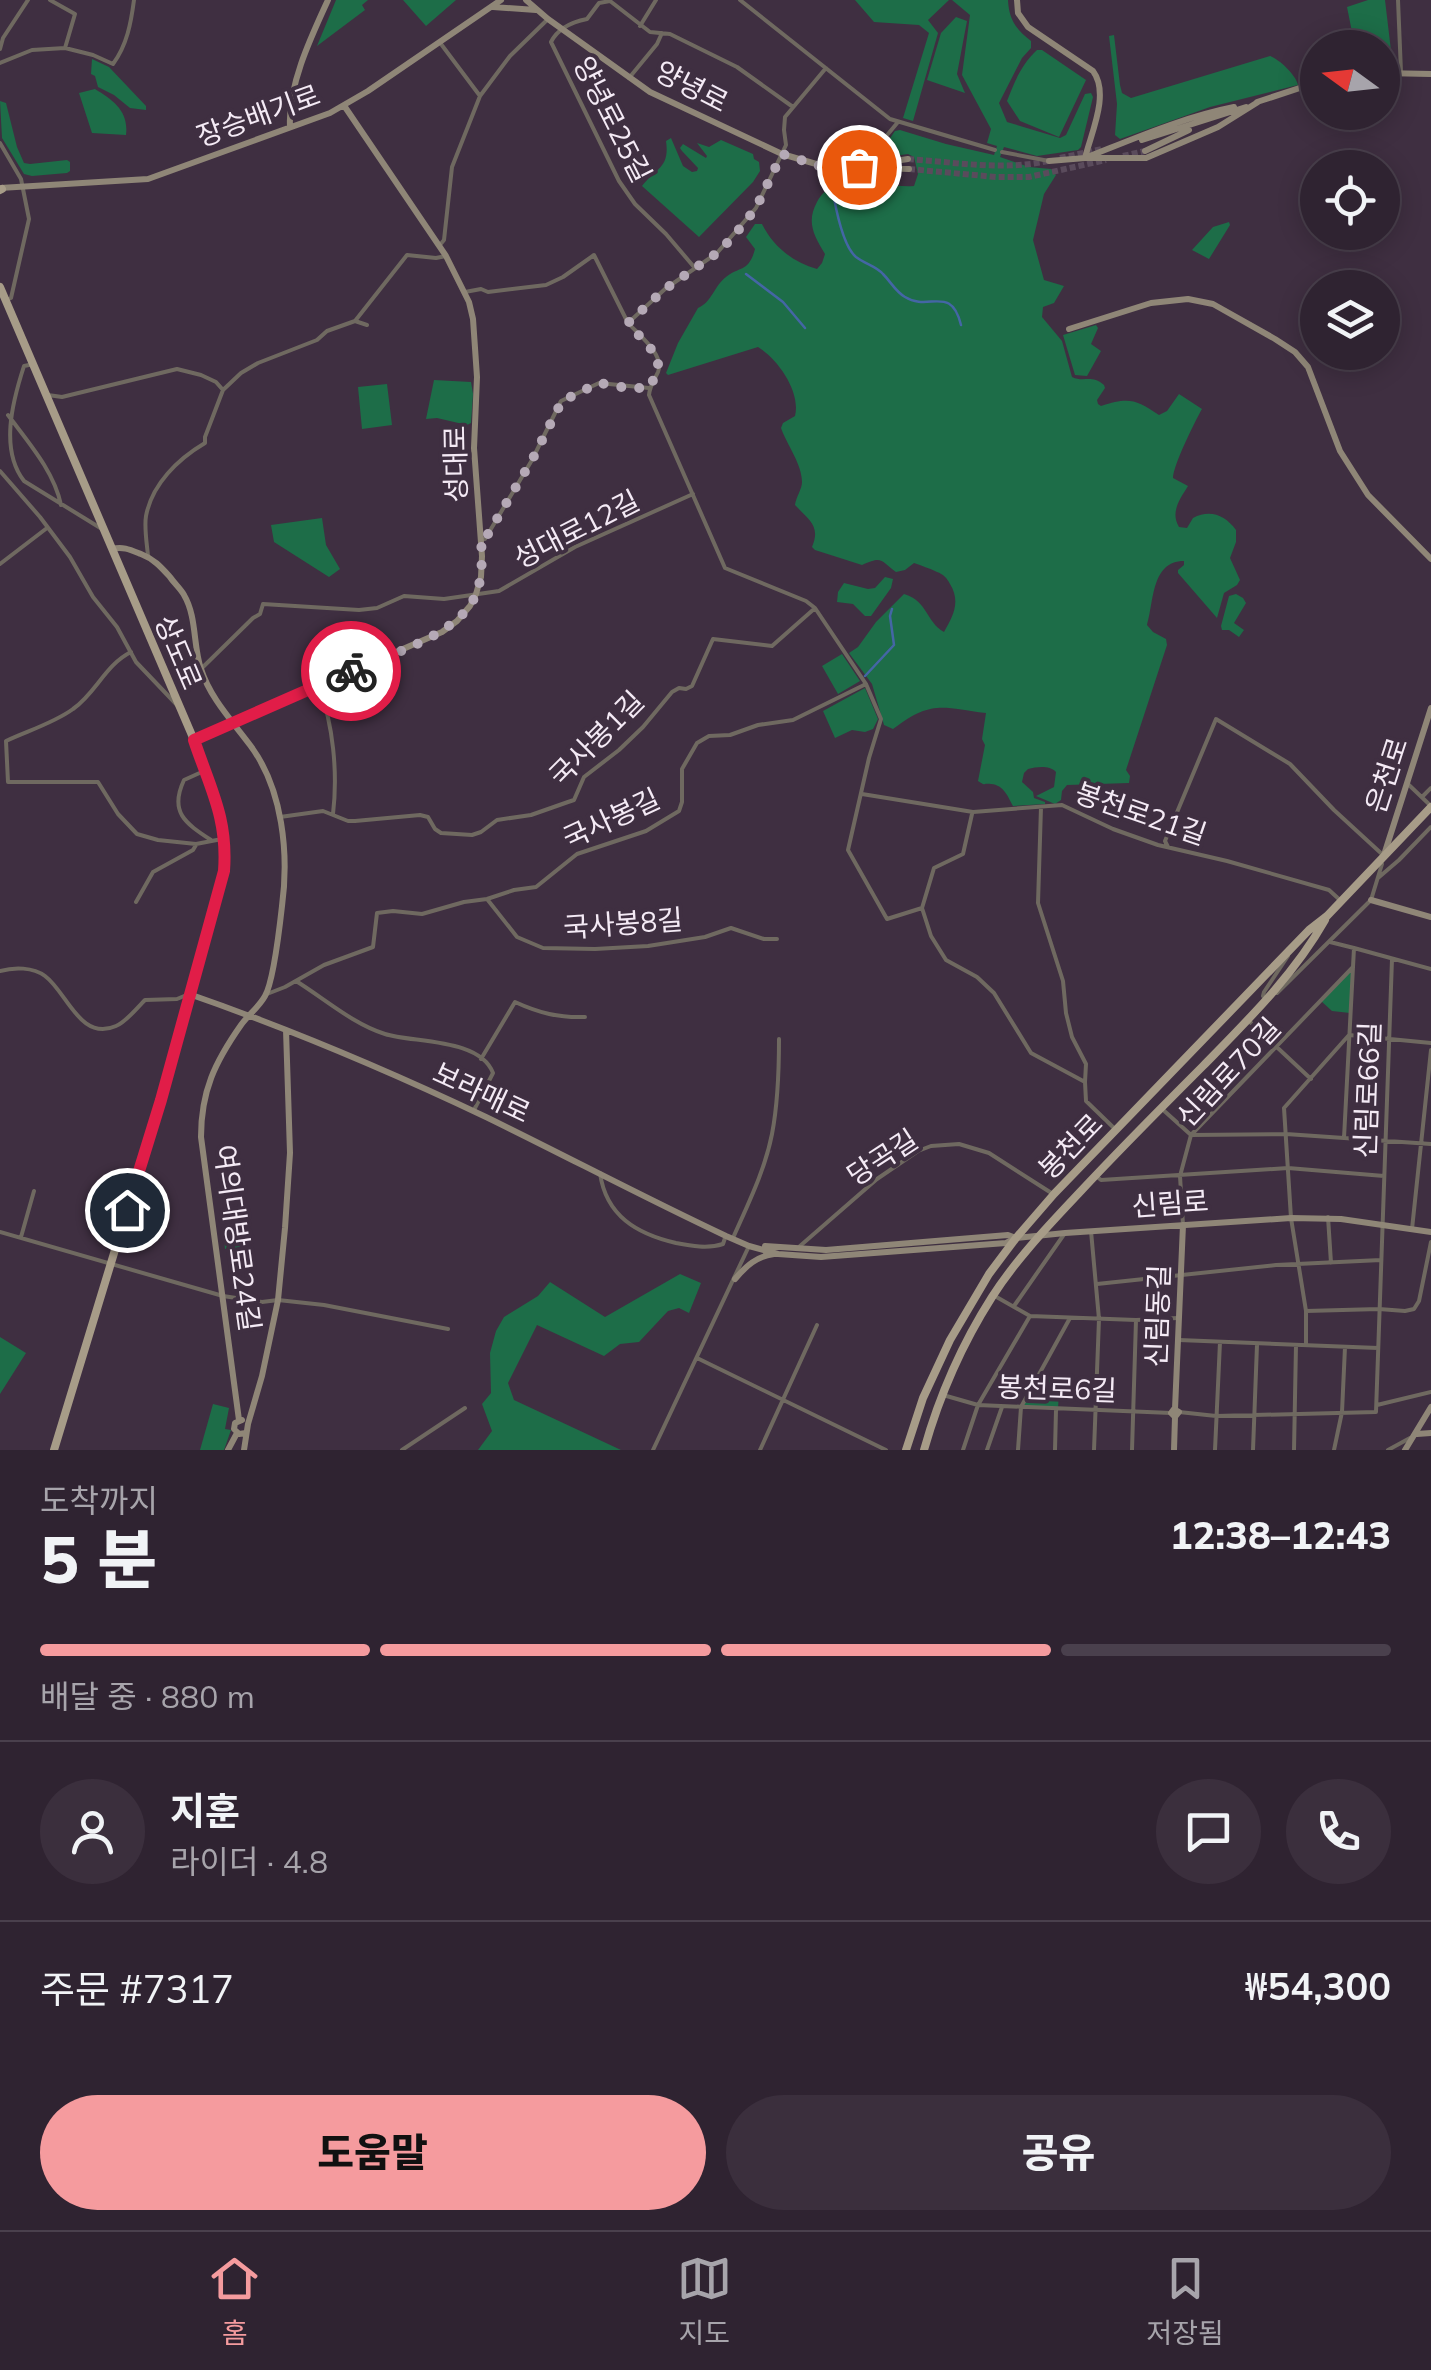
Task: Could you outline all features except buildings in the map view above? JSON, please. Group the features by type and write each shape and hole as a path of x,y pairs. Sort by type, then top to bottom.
{"main road":[{"path":"290,126 289,108 296,78 328,0"},
{"name":"장승배기로","path":"1,189 148,179 344,107 501,0"},
{"name":"양녕로","path":"526,0 628,78 677,107 782,154 820,166 909,169"},
{"path":"1017,0 1018,13 1028,26 1098,78 1099,102 1085,158"},
{"path":"492,7 536,10"},
{"path":"1401,72 1431,74"},
{"path":"1258,102 1218,126 1140,157 1134,151 1133,144 1139,138 1206,121 1258,102 1300,88"},
{"path":"1085,158 1213,111 1258,102"},
{"name":"성대로","path":"344,107 446,256 472,319 477,377 474,448 481,539 476,594"},
{"path":"1048,162 1145,155 1206,121"},
{"name":"양녕로","path":"857,166 908,159"},
{"name":"상도로","path":"0,287 194,740 217,802 225,839 224,871 161,1100 54,1450"},
{"path":"1069,329 1151,303 1188,299 1213,304 1286,346 1308,367 1340,450 1368,495 1431,559"},
{"path":"111,549 123,547 148,556 185,596 200,669 215,698 267,773 280,818 284,867 267,994"},
{"path":"194,740 442,632 457,622 476,594"},
{"name":"은천로","path":"1384,856 1431,708"},
{"name":"봉천로","path":"906,1450 927,1389 950,1340 989,1274 1016,1238 1054,1194 1431,806"},
{"path":"1370,900 1431,917"},
{"name":"봉천로","path":"924,1450 942,1395 993,1295 1040,1235 1258,1009 1327,916"},
{"name":"보라매로","path":"190,994 356,1058 749,1246 778,1254 821,1257 1006,1244 1016,1238"},
{"name":"국사봉길","path":"251,1015 267,994"},
{"name":"여의대방로24길","path":"239,1420 201,1137 201,1109 214,1068 251,1015"},
{"path":"228,1450 248,1430 278,1300 290,1153 286,1030"},
{"path":"1146,1101 1147,1113 1160,1109"},
{"path":"1113,1134 1122,1136 1120,1149"},
{"name":"신림로","path":"1016,1238 1292,1218 1382,1223 1431,1232"},
{"name":"신림동길","path":"1174,1450 1183,1224"},
{"name":"보라매로","path":"749,1246 852,1248 1008,1235 1016,1238"},
{"path":"735,1279 762,1256 778,1254"},
{"path":"1405,1450 1431,1407"},
{"path":"914,1425 926,1413 930,1428"},
{"path":"244,1450 242,1433 234,1426 239,1420 248,1424"},
{"path":"1416,1434 1431,1433"}],"street":[{"path":"0,49 2,38 28,0"},
{"path":"50,0 74,14 66,48"},
{"path":"0,62 32,50 66,48 113,64 130,28 134,0"},
{"path":"640,26 656,0"},
{"path":"740,0 890,119 995,150"},
{"path":"1398,0 1401,72"},
{"path":"562,29 587,19 599,3 610,1 650,32 670,34 736,67 794,107"},
{"path":"439,246 444,240 452,168 480,96 510,56 548,19"},
{"name":"양녕로25길","path":"562,29 551,42 618,181 694,268"},
{"path":"628,78 662,34"},
{"path":"440,42 480,96"},
{"path":"628,323 665,289 717,253 756,208 786,145 785,117 826,68"},
{"path":"857,166 898,122"},
{"path":"0,143 24,188 29,220 11,298 6,300"},
{"path":"1002,152 1048,162"},
{"path":"148,556 146,518 158,484 205,442 223,390 258,364 355,321 407,255 446,256"},
{"path":"464,292 546,285 594,255 628,323 658,357 658,371 649,396 725,568 816,608 866,684 880,719 848,850 887,918 922,908"},
{"path":"355,321 367,325"},
{"path":"34,364 24,366 4,428 7,458 24,481 102,529"},
{"path":"46,395 62,398 178,369 201,374 223,390"},
{"path":"481,539 485,539 532,460 562,401 599,383 649,388"},
{"path":"8,415 37,454 61,505"},
{"path":"0,471 70,557 136,662 179,708"},
{"path":"16,490 24,481"},
{"name":"성대로12길","path":"200,669 260,614 264,604 360,610 377,608 404,596 444,599 500,591 575,547 693,494"},
{"path":"0,564 47,528"},
{"name":"국사봉1길","path":"280,818 323,812 355,822 420,814 428,817 442,834 472,834 497,820 531,815 574,800 584,777 643,727 672,692 692,686 713,639 772,646 816,608"},
{"path":"131,652 114,662 72,710 6,741 8,782 98,782 129,827 145,836 196,844 225,839"},
{"name":"국사봉길","path":"267,994 324,965 372,947 377,913 422,914 536,887 578,854 643,833 676,815 682,802 682,769 698,743 709,736 793,720 866,684"},
{"path":"319,686 330,724 335,776 333,814"},
{"path":"1168,846 1165,841 1216,719 1290,764 1384,856 1370,900 1258,1009"},
{"path":"1420,744 1431,732"},
{"path":"204,770 184,780 176,799 179,813 211,840"},
{"name":"봉천로","path":"1407,783 1431,806"},
{"path":"1422,797 1431,788"},
{"name":"봉천로21길","path":"862,794 973,812 1062,805 1158,845 1227,860 1329,890 1341,901"},
{"path":"1041,808 1038,904 1063,981 1072,1037 1086,1064 1086,1101 1113,1134"},
{"path":"973,812 963,854 934,868 922,908 932,936 946,960 994,993 1031,1054 1085,1082"},
{"path":"1378,878 1431,826"},
{"path":"136,902 153,872 193,850 196,844"},
{"name":"국사봉8길","path":"487,900 517,937 543,948 648,946 701,938 731,928 764,939 777,939"},
{"path":"1330,942 1431,969"},
{"path":"1283,988 1264,996 1296,944"},
{"path":"1344,1138 1354,948"},
{"name":"신림로66길","path":"1376,1408 1392,959"},
{"name":"신림로70길","path":"1183,1224 1180,1176 1191,1134 1353,967"},
{"path":"0,971 28,969 42,974 80,1019 97,1028 120,1025 144,1000 178,999 190,994"},
{"path":"296,981 380,1032 448,1044 490,1065 493,1073 474,1112"},
{"path":"481,1059 515,1002 562,1018 585,1017"},
{"path":"1248,1020 1311,1080"},
{"path":"1349,1036 1431,1043"},
{"path":"1306,1345 1306,1311 1292,1218 1284,1108 1349,1036"},
{"path":"600,1174 606,1198 628,1224 641,1232 686,1244 723,1244 758,1180 772,1135 779,1039"},
{"path":"1412,1228 1431,1050"},
{"path":"1160,1109 1191,1134 1286,1134 1431,1144"},
{"name":"당곡길","path":"797,1249 877,1179 931,1146 959,1144 989,1153 1054,1194"},
{"path":"1095,1176 1101,1180 1288,1168 1384,1176"},
{"path":"21,1237 34,1192"},
{"path":"1328,1218 1331,1263"},
{"path":"1091,1231 1099,1318 1094,1450"},
{"path":"0,1232 222,1296 324,1305 448,1329"},
{"path":"1014,1306 1065,1232"},
{"path":"1306,1311 1414,1309 1431,1242"},
{"path":"653,1450 749,1246"},
{"path":"1098,1284 1180,1274 1381,1260"},
{"path":"993,1295 1030,1316 1179,1318"},
{"path":"963,1450 978,1405 1030,1316"},
{"path":"1018,1450 1021,1407 1070,1318"},
{"path":"1132,1450 1136,1320"},
{"path":"760,1450 817,1325"},
{"path":"1179,1340 1378,1348"},
{"path":"1215,1450 1220,1342"},
{"path":"1253,1450 1257,1344"},
{"path":"1294,1450 1296,1345"},
{"path":"1334,1450 1342,1412 1345,1346"},
{"path":"698,1358 886,1450"},
{"name":"봉천로6길","path":"942,1395 1002,1407 1216,1416 1342,1412 1376,1408 1431,1392"},
{"path":"987,1450 1002,1407"},
{"path":"402,1450 466,1408"},
{"path":"1055,1450 1056,1410"},
{"path":"1388,1450 1416,1434"}],"green space":[{"path":"336,0 368,0 362,5 365,10 317,46"},
{"path":"403,0 456,0 426,26"},
{"path":"855,0 949,0 928,20 938,33 913,121 903,118 929,33 919,25 874,22"},
{"path":"952,0 1008,0 1014,23 1031,41 1031,48 999,103 1007,122 1060,138 1066,135 1085,94 1091,93 1078,150 1037,156 1004,147 1000,157 1029,167 1051,169 1056,175 1044,194 1033,240 1044,280 1064,286 1054,303 1043,307 1042,317 1062,341 1072,377 1104,385 1097,400 1101,406 1132,401 1159,415 1167,411 1179,394 1202,409 1174,472 1173,478 1188,486 1177,506 1176,521 1179,527 1187,528 1193,518 1211,514 1222,517 1236,530 1230,558 1240,580 1224,593 1217,618 1178,573 1184,561 1165,568 1156,584 1147,625 1166,639 1167,645 1126,770 1129,783 1067,785 1055,804 1036,796 1054,787 1056,772 1050,768 1028,769 1022,782 1034,798 1045,804 1013,806 999,787 978,781 986,713 937,708 917,713 893,729 884,725 872,684 849,653 904,594 918,601 944,632 955,597 943,575 914,563 896,572 881,561 862,565 812,547 814,528 795,505 802,485 800,468 781,428 795,416 795,397 773,359 758,347 666,373 698,308 726,277 750,262 755,249 746,237 755,224 762,224 792,257 817,269 825,254 815,235 812,216 825,191 848,182 914,186 918,174 914,157 887,157 884,153 895,131 994,155 997,146 987,143 991,129 962,75 970,15"},
{"path":"1368,0 1385,0 1389,30 1352,30 1347,7"},
{"path":"956,17 967,21 957,74 965,93 927,80 941,33"},
{"path":"1114,35 1122,93 1131,98 1270,56 1287,68 1298,85 1210,107 1120,139 1115,135 1117,104 1109,36"},
{"path":"1037,50 1086,80 1059,137 1020,121 1007,101 1023,67"},
{"path":"92,59 109,67 146,110 130,108 98,87 91,74"},
{"path":"95,89 122,113 126,135 92,133 79,93"},
{"path":"0,101 6,103 24,163 67,160 70,171 24,174 2,138"},
{"path":"671,138 683,166 692,172 698,168 680,148 683,144 706,158 697,143 709,147 721,140 753,154 759,162 760,171 753,182 699,237 642,186 661,167 666,157 666,141"},
{"path":"1229,222 1209,259 1192,250 1213,227"},
{"path":"1096,325 1091,344 1101,351 1087,376 1075,375 1063,335"},
{"path":"434,380 471,382 471,423 426,419"},
{"path":"387,384 392,425 362,429 358,387"},
{"path":"322,518 326,545 340,569 329,577 274,542 271,525"},
{"path":"885,577 893,579 891,588 871,616 865,616 853,604 837,602 844,583 875,588"},
{"path":"1236,594 1246,603 1234,623 1244,630 1239,637 1221,626 1229,596"},
{"path":"842,654 860,681 838,694 822,666"},
{"path":"865,688 878,719 873,729 852,730 835,738 823,711"},
{"path":"1353,967 1350,1013 1332,1011 1321,1001"},
{"path":"225,1227 244,1227 245,1247 225,1249"},
{"path":"680,1274 701,1283 689,1313 679,1308 668,1311 639,1342 620,1344 604,1356 537,1325 508,1383 514,1400 621,1450 478,1450 492,1431 482,1404 491,1393 490,1353 504,1317 538,1296 550,1282 605,1317"},
{"path":"0,1337 26,1353 0,1394"},
{"path":"1043,1374 1056,1381 1058,1408 1023,1406"},
{"path":"213,1404 229,1408 225,1429 231,1430 224,1450 200,1450"}],"waterway":[{"path":"834,198 845,238 856,257 880,271 905,297 951,305 961,325"},
{"path":"746,274 783,302 805,328"},
{"path":"865,676 894,645 892,609"}],"tunnel":[{"path":"1060,158 1102,149"},
{"path":"1123,156 1145,151"},
{"path":"908,159 996,166 1048,161"},
{"path":"909,169 1029,177 1106,160"}],"way so far":[{"path":"351,671 457,622 476,594 481,539 485,539 532,460 562,401 599,383 649,388 660,365 658,357 628,323 733,237 756,208 782,154 820,166 859,167"}],"route":[{"path":"127,1210 224,871 222,819 194,740 351,671"}]}
